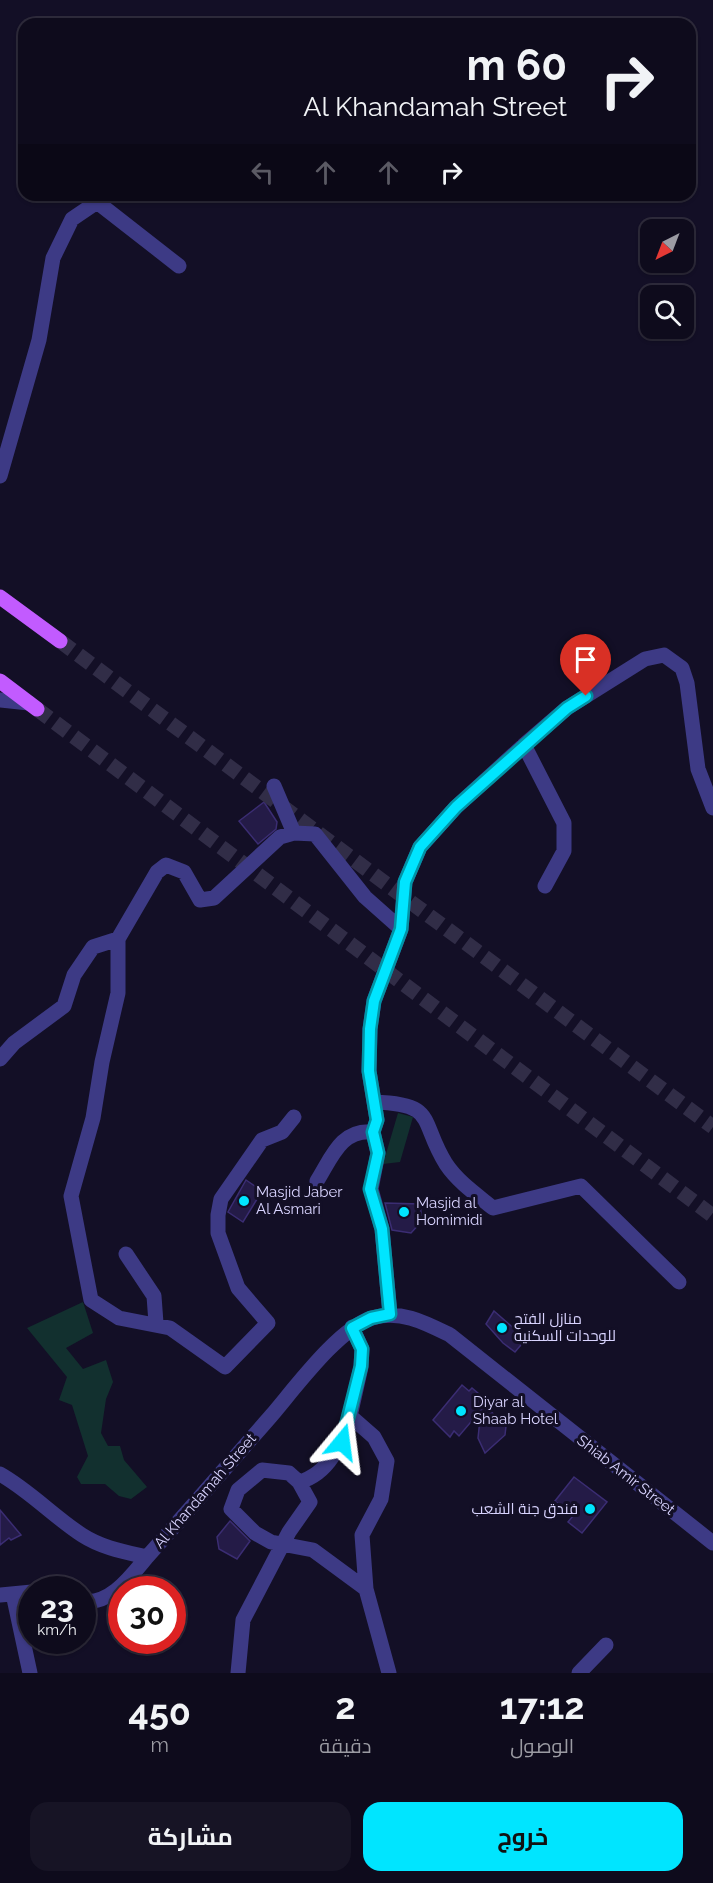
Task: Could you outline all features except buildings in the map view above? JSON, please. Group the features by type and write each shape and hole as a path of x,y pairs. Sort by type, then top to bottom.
{"main road":[{"path":"0,597 60,641"},
{"path":"0,681 33,706"}],"street":[{"path":"0,476 39,340 53,258 72,219 97,202 179,266"},
{"path":"390,1314 382,1229 370,1189 378,1153 373,1132 377,1120 369,1071 374,1001 401,929 405,882 420,847 456,807 567,708 645,659 664,655 682,668 687,683 698,769 713,808"},
{"path":"0,700 33,706"},
{"path":"524,745 564,823 564,851 545,886"},
{"path":"274,786 294,833"},
{"path":"294,1117 282,1132 262,1140 221,1199 218,1233 238,1288 268,1323 225,1366 170,1328 156,1323 119,1318 92,1300 71,1196 93,1118 102,1062 118,993 118,939 157,872 166,865 184,872 200,900 214,898 280,837 294,833 315,834 365,897 401,929"},
{"path":"0,1059 14,1043 64,1006 74,975 93,947 118,939"},
{"path":"374,1102 405,1103 426,1118 446,1164 464,1185 493,1208 581,1186 679,1282"},
{"path":"317,1181 346,1137 360,1131 373,1132"},
{"path":"126,1254 154,1296 156,1323"},
{"name":"Al Khandamah Street","path":"0,1474 23,1487 82,1535 108,1548 147,1557 311,1370 352,1328 371,1318 390,1314"},
{"name":"Shiab Amir Street","path":"390,1314 421,1320 450,1335 713,1543"},
{"path":"299,1482 310,1479 326,1466 342,1442 361,1366 362,1349 352,1328"},
{"path":"350,1416 375,1437 387,1461 381,1499 362,1535 366,1589 389,1673"},
{"path":"238,1673 243,1620 283,1543 310,1502 299,1482 289,1473 262,1470 238,1490 231,1509 255,1533 272,1542 283,1543 313,1550 366,1589"},
{"path":"96,1599 120,1589 147,1557"},
{"path":"6,1595 30,1673"},
{"path":"579,1673 606,1645"}],"green space":[{"path":"398,1113 413,1117 400,1162 383,1164"},
{"path":"83,1302 93,1333 66,1348 83,1369 106,1360 113,1382 106,1399 101,1433 108,1446 120,1446 124,1460 147,1487 131,1499 119,1496 105,1484 81,1484 77,1477 88,1456 72,1405 59,1400 67,1377 27,1328"}],"tunnel":[{"path":"60,641 713,1127"},
{"path":"37,709 713,1216"}],"place":[{"name":"Masjid Jaber Al Asmari","path":"244,1201"},
{"name":"Masjid al Homimidi","path":"404,1212"},
{"name":"منازل الفتح للوحدات السكنيه","path":"502,1328"},
{"name":"Diyar al Shaab Hotel","path":"461,1411"},
{"name":"فندق جنة الشعب","path":"590,1509"}],"route":[{"path":"342,1442 361,1366 362,1349 352,1328 371,1318 390,1314 382,1229 370,1189 378,1153 373,1132 377,1120 369,1071 370,1029 374,1001 401,929 405,882 420,847 456,807 567,708 586,696"}]}
